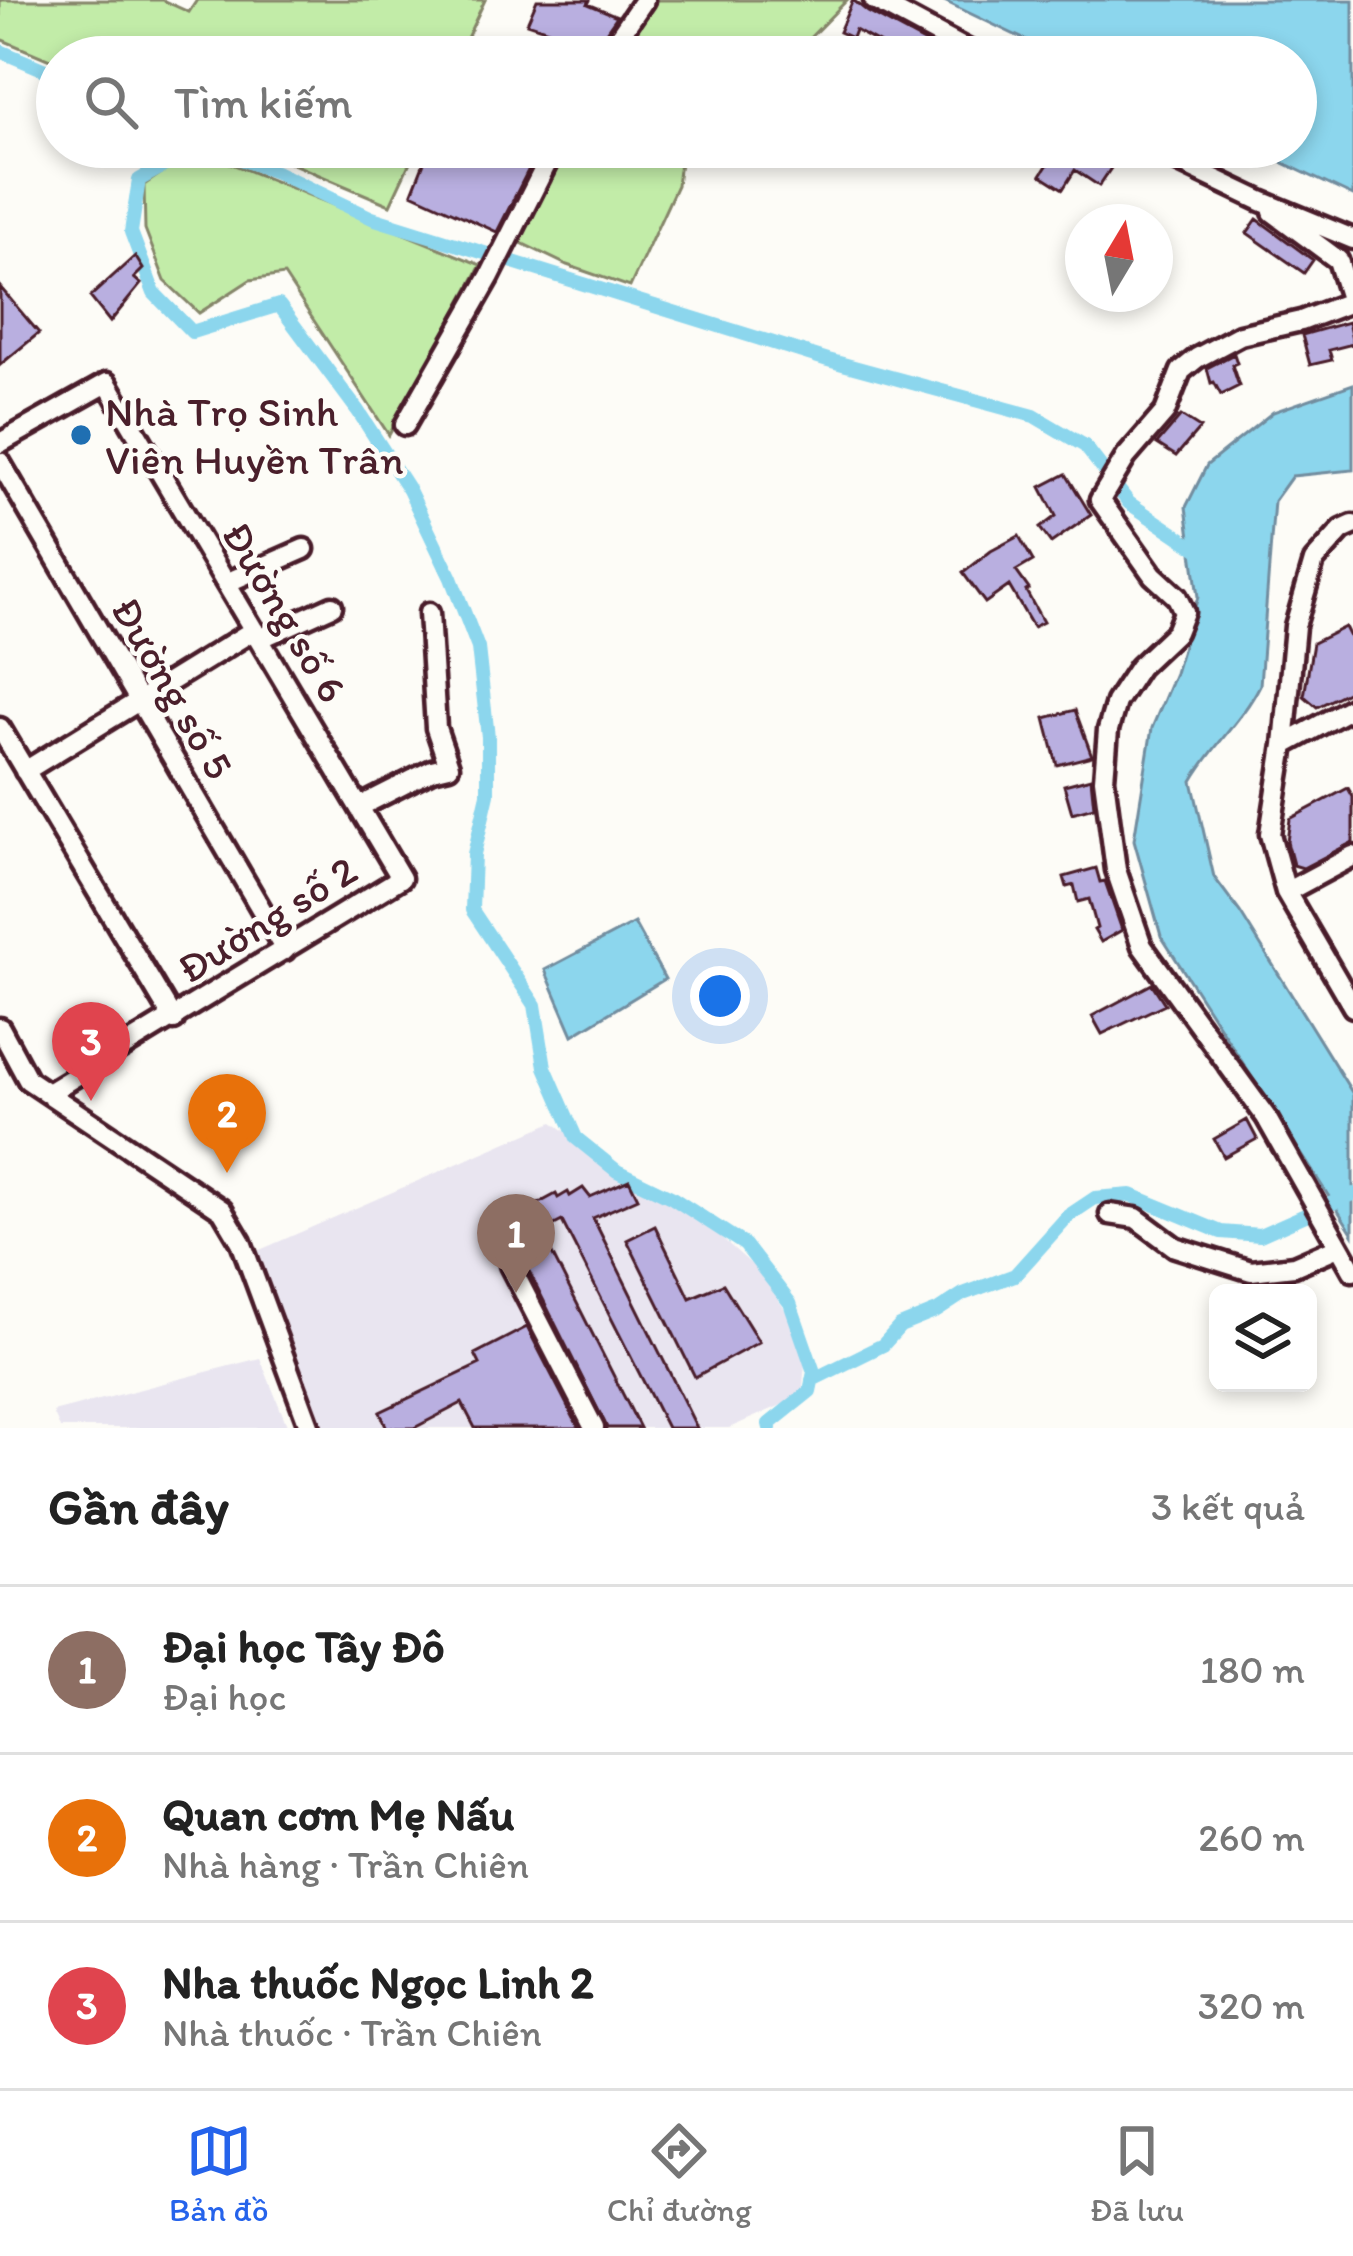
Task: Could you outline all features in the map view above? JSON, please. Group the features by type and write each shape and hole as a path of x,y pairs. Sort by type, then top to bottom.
{"street":[{"path":"619,36 644,0"},
{"path":"874,0 941,36"},
{"path":"405,425 544,168"},
{"path":"1192,168 1353,239"},
{"path":"1261,201 1338,260 1352,301 1240,335 1197,358 1181,371 1165,412 1126,457 1103,494 1100,500 1153,575 1178,597 1184,612 1176,632 1139,667 1116,702 1104,779 1116,870 1142,946 1266,1117 1353,1271"},
{"name":"Đường số 6","path":"0,443 107,383 401,878"},
{"name":"Đường số 5","path":"0,462 285,950"},
{"path":"1353,525 1342,530 1314,561 1295,626 1285,745 1270,834 1286,892 1345,974 1353,1006"},
{"path":"226,583 304,549"},
{"path":"25,770 256,635 332,606"},
{"path":"359,807 449,766 436,728 429,613"},
{"path":"1285,745 1353,707"},
{"path":"0,728 173,1020"},
{"path":"1286,892 1353,856"},
{"name":"Đường số 2","path":"48,1093 401,878"},
{"path":"0,1028 28,1080 223,1210 241,1242 310,1428"},
{"path":"1110,1214 1136,1218 1175,1247 1251,1271 1294,1266 1334,1240"},
{"path":"510,1265 594,1428"}],"shaded area":[{"path":"553,1122 634,1184 707,1225 759,1271 788,1314 805,1363 802,1396 729,1428 310,1428 246,1256"},
{"path":"260,1358 288,1428 60,1428 53,1412"}],"green space":[{"path":"0,0 162,0 189,12 197,0 485,0 468,36 36,36 36,54 0,39"},
{"path":"638,0 847,0 812,36 613,36"},
{"path":"169,168 242,168 481,265 389,435 284,275 250,280 199,313 165,281 145,229 144,185"},
{"path":"303,168 407,168 390,205"},
{"path":"540,168 679,168 677,185 630,287 567,265 505,235"}],"water":[{"path":"942,0 1353,0 1353,196 1294,168 1317,168 1317,36 1017,36"},
{"path":"1353,384 1353,470 1292,476 1274,501 1260,685 1192,781 1214,877 1353,1094 1353,1234 1161,936 1134,840 1152,728 1198,597 1186,507 1207,465 1273,412"},
{"path":"634,923 665,979 573,1035 545,970"}],"building":[{"path":"537,0 590,0 588,4 617,16 603,36 566,36 527,23"},
{"path":"853,0 913,36 866,36 855,30 848,36 839,32"},
{"path":"422,168 529,168 497,232 412,193"},
{"path":"1046,168 1111,168 1099,186 1075,170 1063,189 1041,175"},
{"path":"1257,219 1313,260 1304,273 1247,233"},
{"path":"135,256 143,269 134,278 141,284 110,322 90,297"},
{"path":"0,287 39,333 0,365"},
{"path":"1348,322 1353,344 1329,350 1332,360 1310,365 1302,335"},
{"path":"1234,354 1237,363 1232,365 1239,386 1221,395 1207,368"},
{"path":"1181,416 1200,428 1176,456 1157,444"},
{"path":"1066,474 1091,515 1051,543 1040,528 1056,516 1041,487"},
{"path":"1019,536 1033,561 1016,571 1043,622 1033,627 1009,586 985,603 963,573"},
{"path":"1345,627 1353,643 1353,689 1317,707 1304,696 1313,643"},
{"path":"1075,710 1092,756 1057,765 1045,718"},
{"path":"1091,778 1094,807 1072,813 1064,785"},
{"path":"1348,788 1353,797 1353,842 1303,868 1293,865 1287,842 1290,819"},
{"path":"1096,868 1122,930 1101,942 1089,899 1078,902 1074,885 1067,887 1064,877"},
{"path":"1152,984 1165,1004 1102,1034 1092,1016"},
{"path":"1247,1120 1257,1139 1224,1157 1214,1139"},
{"path":"629,1180 638,1198 593,1218 697,1428 667,1428 562,1221 541,1232 640,1428 607,1428 516,1245 504,1251 493,1228 556,1194 558,1198 568,1192 570,1196 583,1188 590,1197"},
{"path":"655,1226 690,1298 723,1284 759,1342 695,1377 627,1240"},
{"path":"527,1327 579,1428 475,1428 462,1403 414,1428 387,1428 380,1412 480,1364 475,1354"}],"waterway":[{"path":"0,51 36,66"},
{"path":"160,168 139,180 131,232 154,293 192,332 279,305 358,411 409,490 478,648 488,737 488,794 474,854 472,910 535,1005 545,1067 576,1138 617,1171 671,1197 745,1245 790,1303 814,1372 810,1391 769,1424 770,1428"},
{"path":"265,168 372,218 828,360 1034,416 1085,446 1129,503 1205,554"},
{"path":"812,1380 883,1345 900,1326 963,1294 1015,1275 1068,1216 1095,1198 1131,1195 1221,1232 1260,1235 1353,1194"}],"place":[{"name":"Nhà Trọ Sinh Viên Huyền Trân","path":"81,435"},
{"name":"Nha thuốc Ngọc Linh 2","path":"91,1101"},
{"name":"Quan cơm Mẹ Nấu","path":"227,1173"},
{"name":"Đại học Tây Đô","path":"516,1293"}]}
